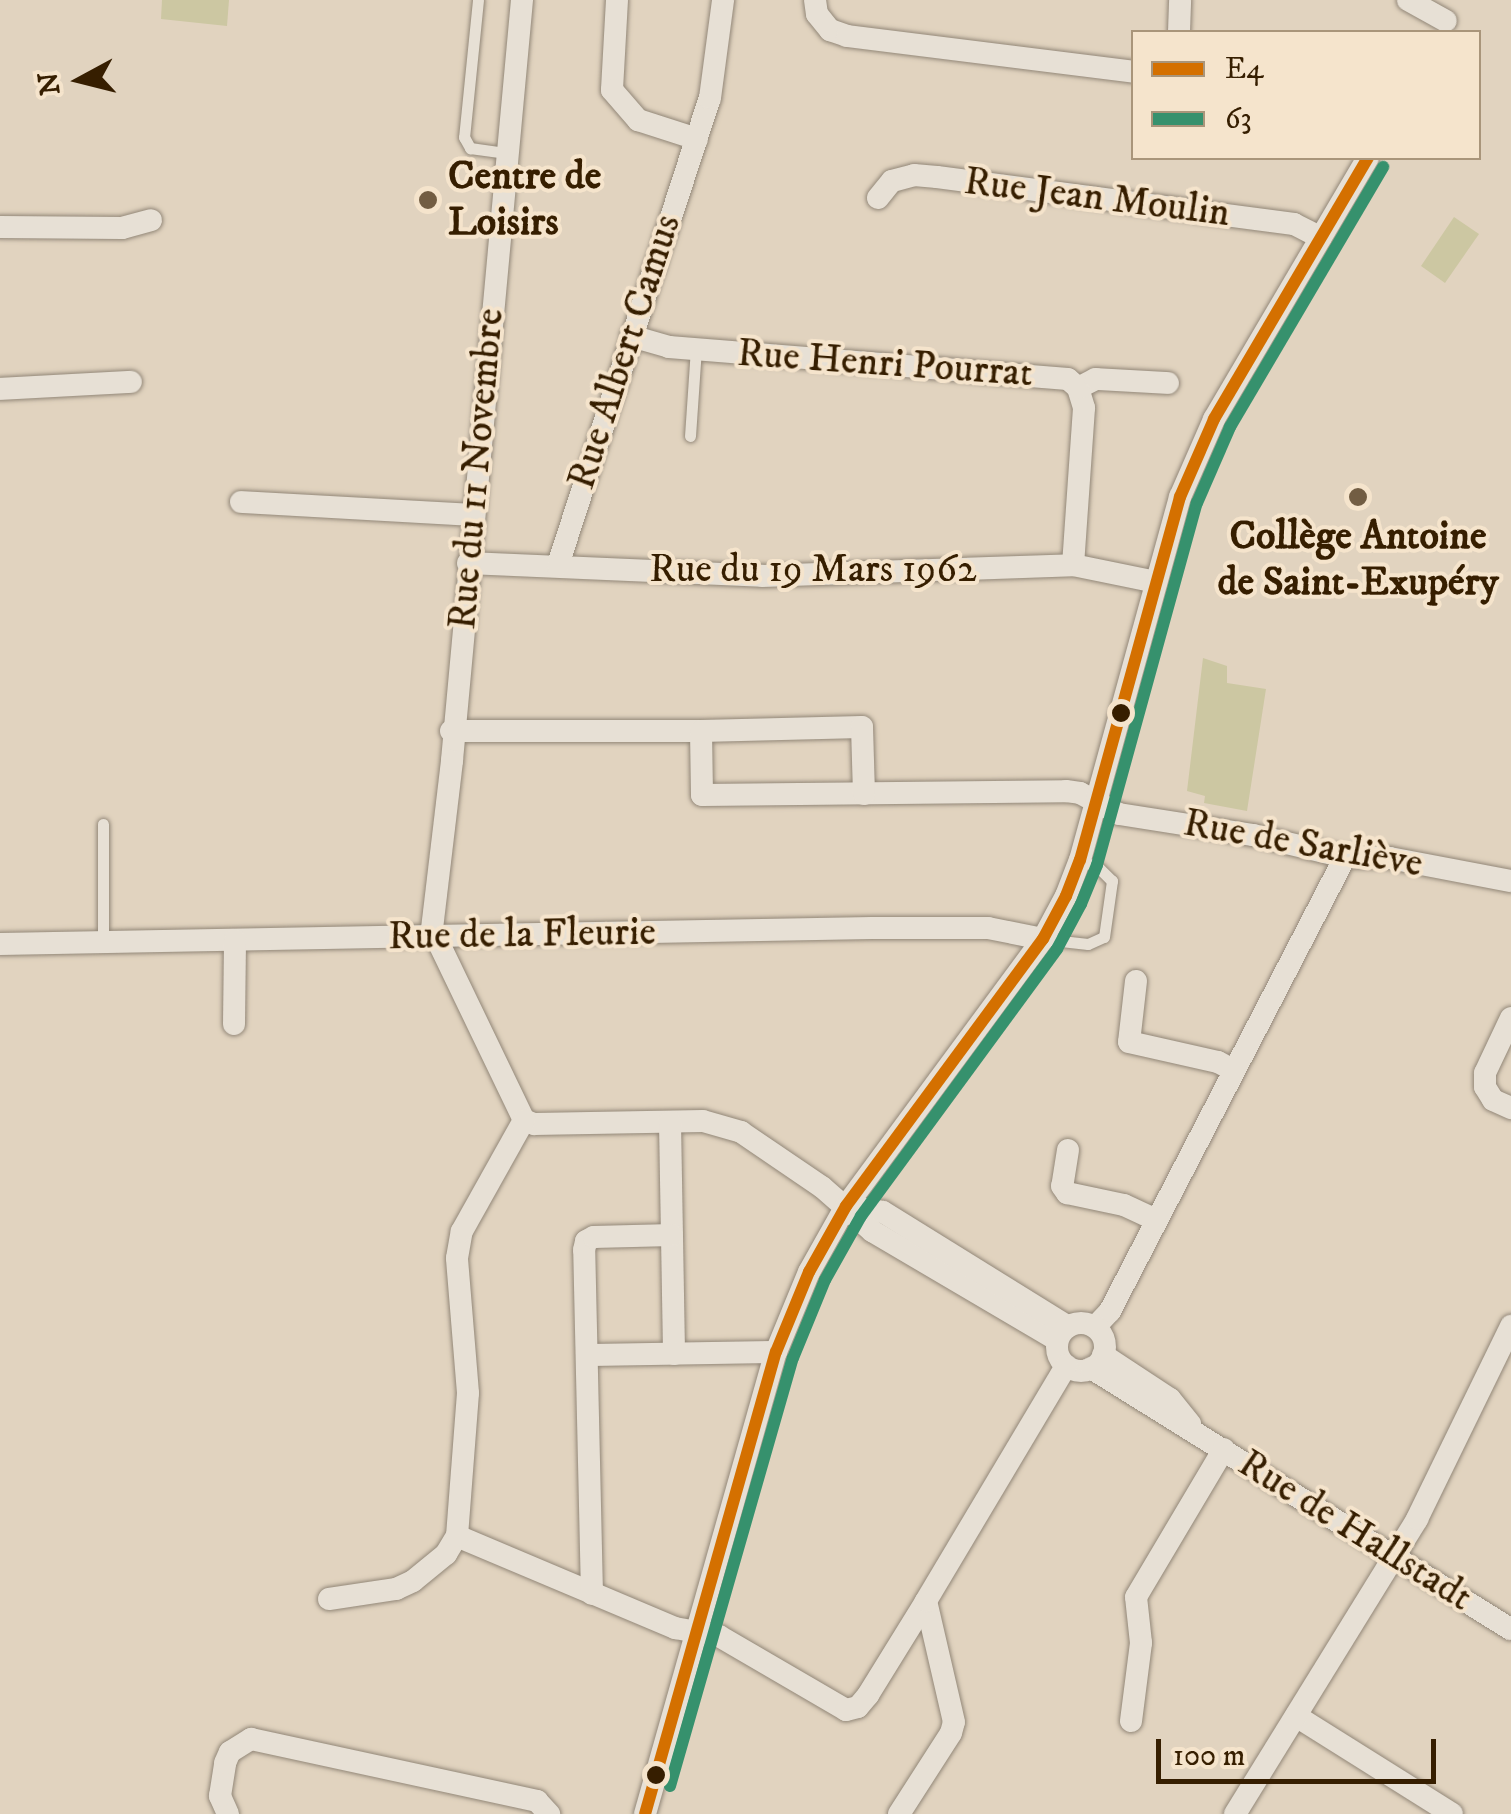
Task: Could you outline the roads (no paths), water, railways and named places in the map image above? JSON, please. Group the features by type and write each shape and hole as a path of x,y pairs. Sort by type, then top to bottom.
{"street":[{"name":"Rue du 11 Novembre","path":"434,937 522,0"},
{"path":"617,0 612,90 638,120 696,139"},
{"name":"Rue Albert Camus","path":"558,565 696,139 717,64 723,0"},
{"path":"815,0 817,14 830,30 847,36 1131,72"},
{"path":"1179,30 1180,0"},
{"path":"1408,0 1442,27 1458,0"},
{"path":"645,1814 776,1352 809,1272 846,1206 1043,939 1080,860 1180,497 1214,418 1367,160"},
{"name":"Rue Jean Moulin","path":"878,198 892,181 914,175 937,177 1294,224 1321,238"},
{"path":"0,227 109,228 151,220"},
{"name":"Rue Henri Pourrat","path":"631,336 696,350 1068,379 1078,388 1084,408 1073,565"},
{"path":"1078,388 1096,380 1168,383"},
{"path":"0,388 131,382"},
{"path":"241,502 472,515"},
{"name":"Rue du 19 Mars 1962","path":"468,563 762,576 1073,565 1156,582"},
{"path":"451,731 862,727 864,794"},
{"name":"Rue de Sarliève","path":"701,731 702,795 1048,790 1080,793 1120,814 1253,835 1345,857 1390,858 1511,880"},
{"path":"1095,1327 1110,1311 1345,857"},
{"name":"Rue de la Fleurie","path":"0,944 930,928 988,928 1043,939"},
{"path":"434,937 524,1120 534,1124 704,1121 740,1132 846,1206 872,1232 1062,1333"},
{"path":"234,1024 235,940"},
{"path":"1136,981 1128,1042 1204,1058 1233,1070"},
{"path":"1511,1018 1486,1073 1485,1087 1493,1100 1511,1108"},
{"path":"328,1599 396,1589 413,1582 446,1554 457,1536 468,1393 456,1258 462,1231 524,1120"},
{"path":"670,1122 674,1354"},
{"path":"1068,1150 1062,1186 1067,1193 1124,1205 1156,1220"},
{"path":"592,1594 586,1241 594,1237 672,1236"},
{"path":"1081,1322 1095,1327 1104,1340 1097,1362 1078,1371 1066,1366 1058,1354 1062,1333 1081,1322"},
{"path":"1235,1814 1417,1519 1511,1326"},
{"path":"587,1355 776,1352"},
{"name":"Rue de Hallstadt","path":"1097,1362 1199,1434 1511,1629"},
{"path":"457,1536 675,1628 718,1636 846,1710 858,1707 1066,1366"},
{"path":"1131,1721 1141,1643 1136,1597 1224,1449"},
{"path":"899,1814 952,1734 954,1722 926,1601"},
{"path":"1296,1716 1452,1814"},
{"path":"228,1814 220,1796 225,1762 230,1752 250,1739 537,1802 549,1814"}],"lane":[{"path":"478,0 464,137 470,148 507,153"},
{"path":"690,436 696,350"},
{"path":"103,824 103,942"},
{"path":"1043,939 1088,944 1104,937 1112,881 1098,868 1080,860"}],"place":[{"name":"Centre de Loisirs","path":"428,200"},
{"name":"Collège Antoine de Saint-Exupéry","path":"1358,497"}]}
